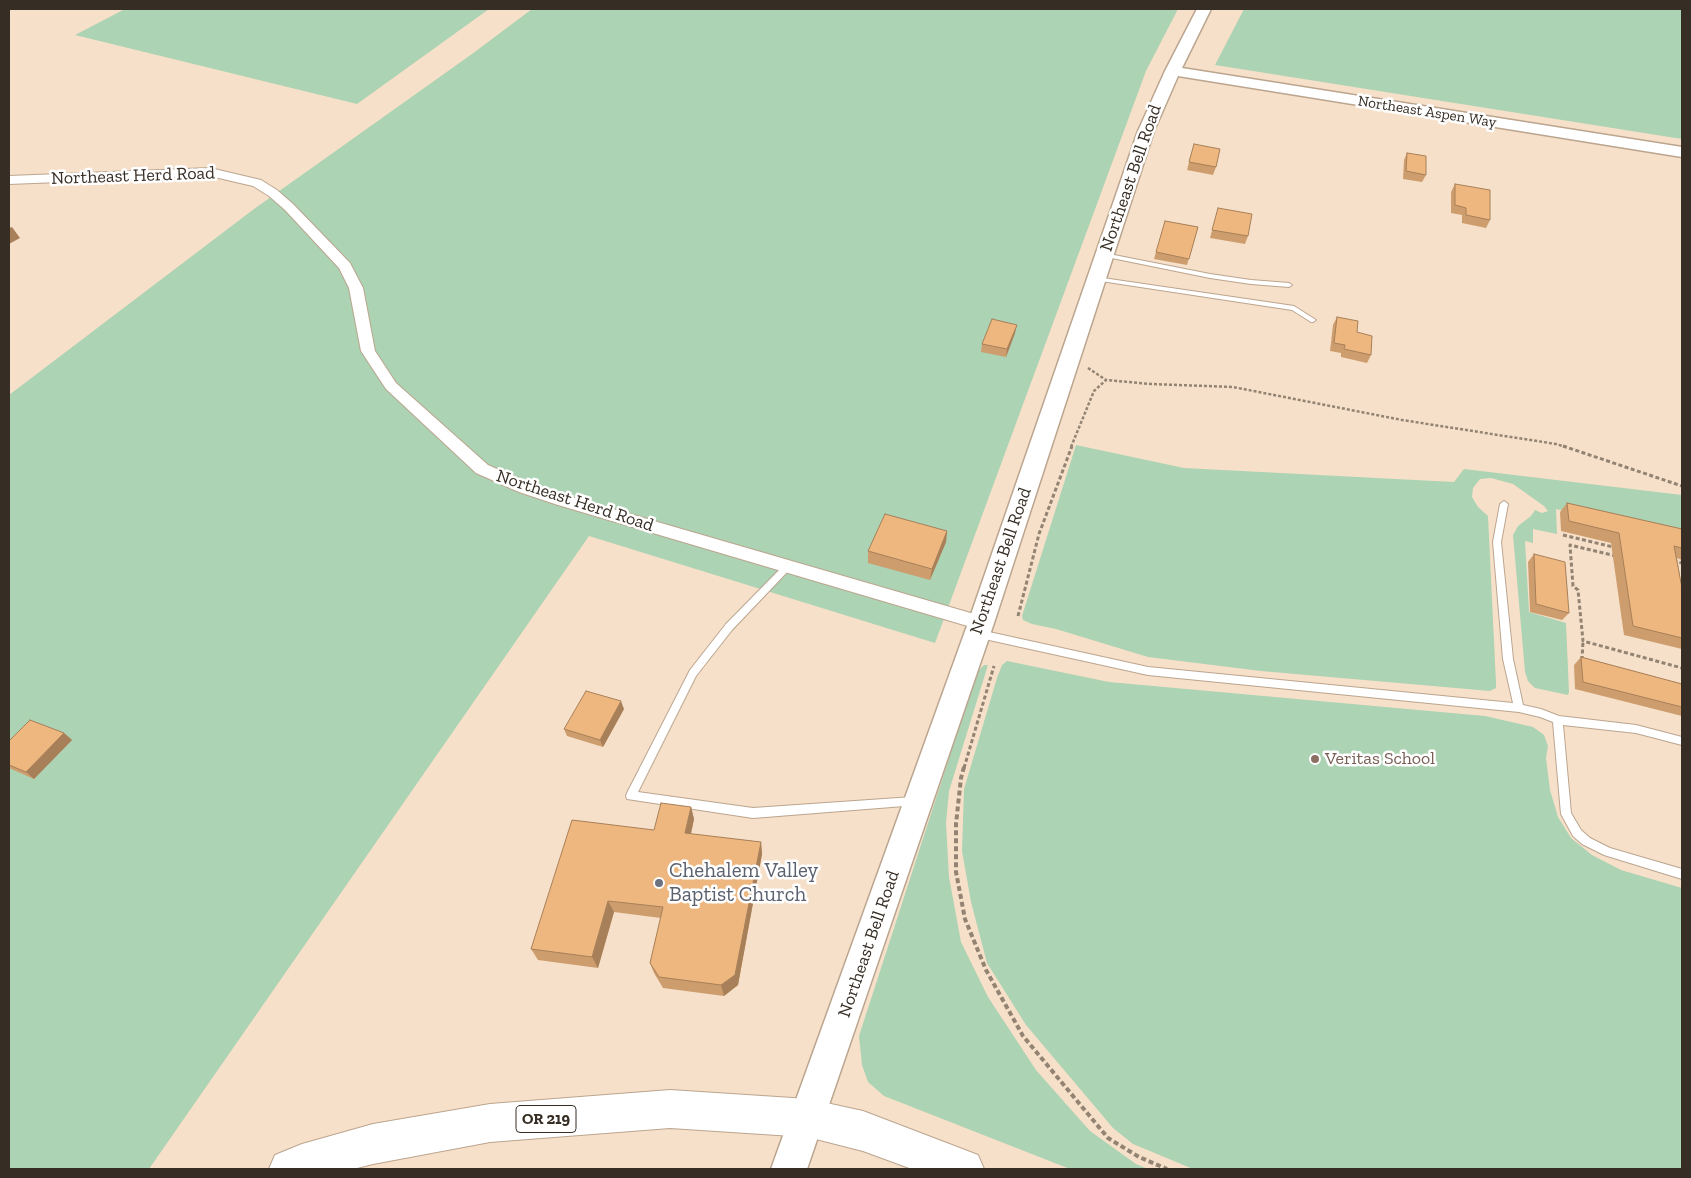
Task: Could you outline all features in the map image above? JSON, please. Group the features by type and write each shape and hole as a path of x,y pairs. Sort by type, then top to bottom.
{"main road":[{"name":"Northeast Bell Road","path":"789,1169 979,628 1146,131 1172,71 1204,9"},
{"name":"Northeast Aspen Way","path":"1172,71 1682,152"},
{"name":"OR 219","path":"289,1169 373,1144 490,1123 670,1109 808,1118 863,1131 964,1169"}],"street":[{"name":"Northeast Herd Road","path":"9,180 210,172 231,175 257,183 273,193 289,207 345,266 356,288 368,351 391,386 482,469 504,480 548,496 788,566 979,628"}],"lane":[{"path":"1104,255 1210,276 1289,285"},
{"path":"1096,279 1294,308 1313,320"},
{"path":"1504,504 1498,542 1508,658 1518,708"},
{"path":"788,566 729,627 693,673 631,796 753,813 918,802"},
{"path":"979,628 1148,671 1518,708 1558,720 1636,729 1682,741"},
{"path":"1558,720 1566,814 1577,833 1586,841 1603,850 1682,874"}],"path":[{"path":"1018,616 1040,534 1059,480 1094,391 1106,380 1233,387 1402,420 1556,444 1682,486"},
{"path":"1563,535 1618,550 1617,556 1570,545 1573,586 1578,590 1583,641 1582,663"},
{"path":"1666,559 1682,563"},
{"path":"1583,641 1682,668"},
{"path":"994,664 961,778 956,824 956,872 965,919 986,970 1022,1036 1108,1138 1139,1157 1167,1169"}],"green space":[{"path":"125,9 489,9 357,104 75,35"},
{"path":"532,9 1178,9 1146,71 935,643 589,536 149,1169 9,1169 9,395 254,209"},
{"path":"1244,9 1682,9 1682,139 1215,65"},
{"path":"1076,445 1184,468 1454,482 1464,469 1682,495 1682,535 1556,509 1557,534 1533,529 1533,543 1525,541 1529,612 1566,623 1568,695 1535,688 1528,681 1525,672 1513,535 1518,526 1531,516 1535,510 1542,513 1548,511 1544,506 1513,484 1491,478 1480,479 1473,488 1472,497 1478,507 1488,516 1496,688 1490,691 1261,671 1148,657 1023,620 1022,616"},
{"path":"1007,661 1109,682 1485,716 1533,727 1544,735 1548,746 1546,758 1550,790 1558,817 1571,838 1592,855 1621,870 1682,888 1682,1169 1193,1169 1133,1144 1113,1128 1026,1025 987,963 971,902 962,851 964,789 997,678 1002,665"},
{"path":"984,665 988,665 949,791 946,823 949,877 961,942 988,997 1036,1070 1090,1131 1136,1164 1148,1169 1070,1169 884,1096 868,1082 862,1065 859,1036 977,672"}],"building":[{"path":"1194,144 1220,149 1216,167 1189,162"},
{"path":"1407,153 1426,156 1426,175 1406,171"},
{"path":"1455,184 1490,190 1490,220 1466,215 1466,208 1455,205"},
{"path":"1218,208 1252,214 1248,236 1212,230"},
{"path":"1165,221 1198,227 1189,259 1156,252"},
{"path":"1337,317 1358,321 1357,332 1372,336 1371,355 1344,349 1345,345 1334,343"},
{"path":"992,319 1017,325 1007,349 982,344"},
{"path":"1567,503 1682,529 1682,548 1674,546 1682,588 1682,638 1633,626 1619,533 1569,521"},
{"path":"885,514 947,531 932,569 868,551"},
{"path":"1534,554 1565,562 1569,613 1536,604"},
{"path":"1581,657 1682,684 1682,707 1583,682"},
{"path":"586,691 621,701 600,740 564,729"},
{"path":"30,720 64,733 26,772 9,765 9,741"},
{"name":"Chehalem Valley Baptist Church","path":"661,803 691,807 685,833 761,842 735,975 721,985 659,977 650,963 663,907 608,901 592,957 531,949 572,820 654,830"}],"place":[{"name":"Veritas School","path":"1315,759"},
{"name":"Chehalem Valley Baptist Church","path":"659,883"}]}
